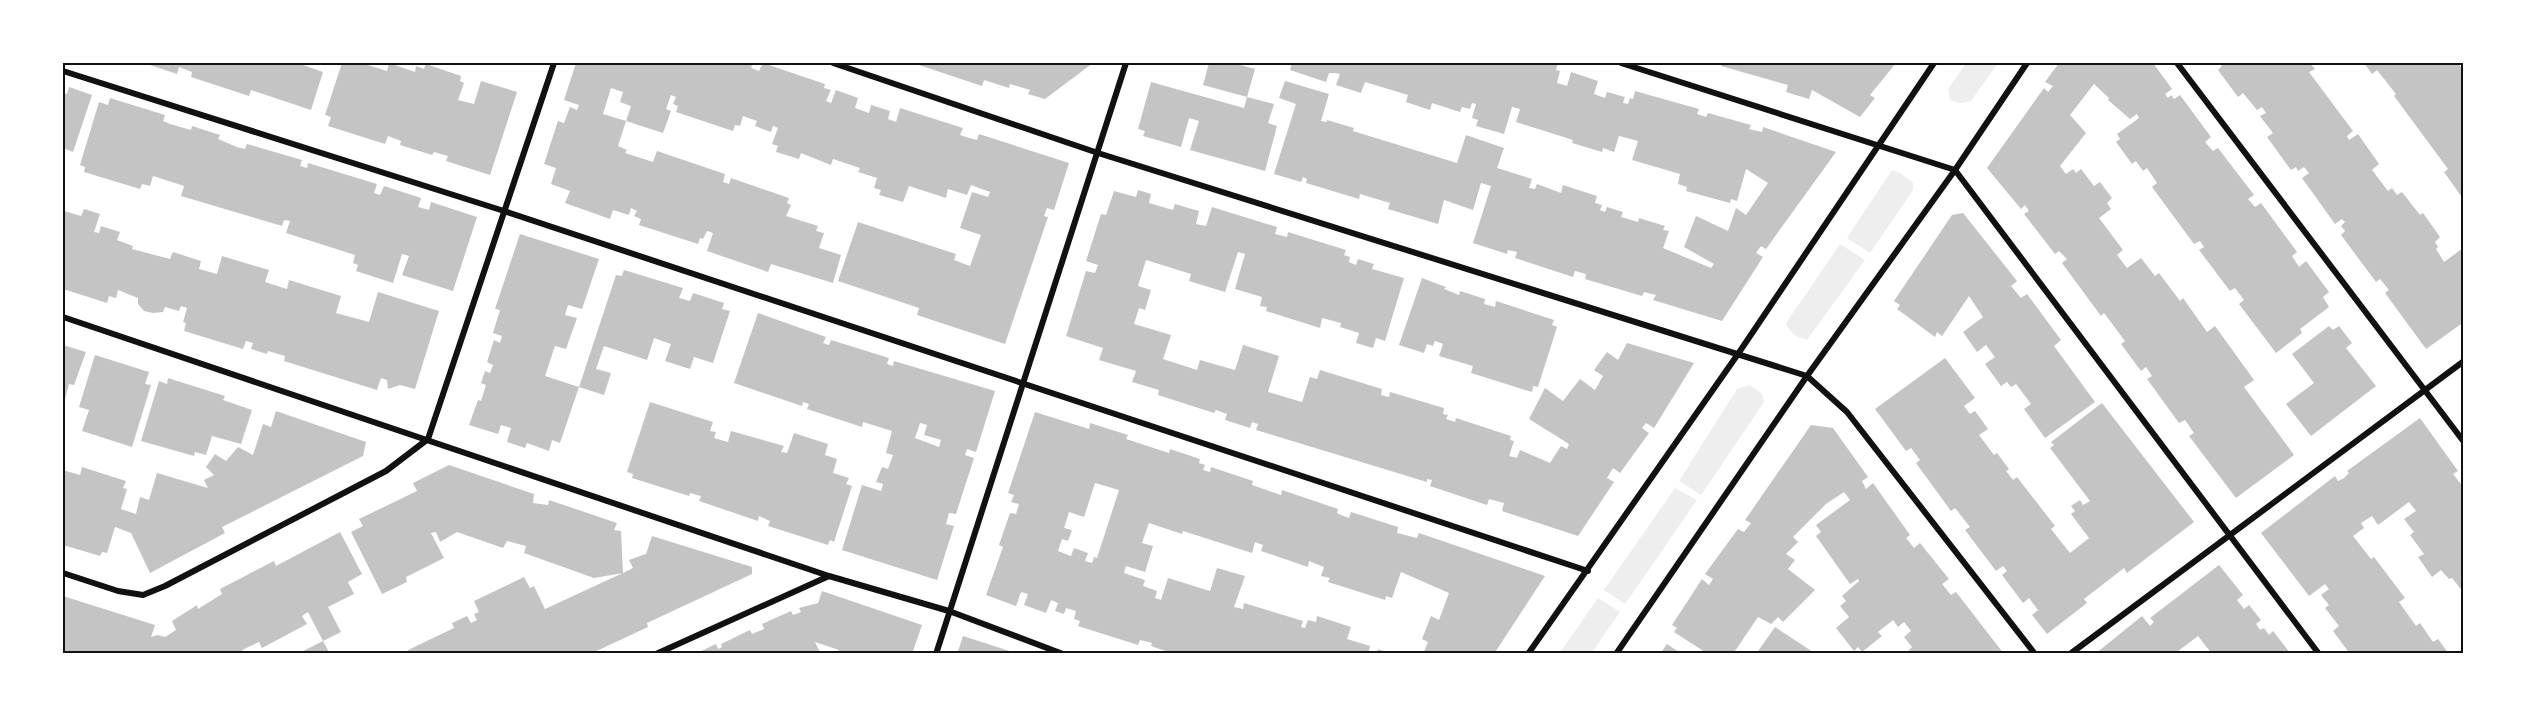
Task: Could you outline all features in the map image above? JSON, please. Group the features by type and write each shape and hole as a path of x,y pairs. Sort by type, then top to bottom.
{"street":[{"path":"63,573 118,591 143,595 386,471 428,439 554,63"},
{"path":"833,63 1098,153 1807,376 1847,412 2035,654"},
{"path":"936,654 1126,63"},
{"path":"1621,63 1955,170 2319,654"},
{"path":"1528,654 1738,354 1934,63"},
{"path":"1616,654 1807,376 1955,170 2027,63"},
{"path":"2178,63 2464,442"},
{"path":"63,71 504,211 1588,571"},
{"path":"63,317 829,576 949,611 1063,654"},
{"path":"2070,654 2464,361"},
{"path":"656,654 829,576"}],"shaded area":[{"path":"1966,63 1998,63 1971,101 1961,103 1950,100 1948,89"},
{"path":"1892,170 1899,172 1913,183 1913,190 1870,253 1847,238"},
{"path":"1840,244 1865,260 1807,340 1791,332 1786,323"},
{"path":"1750,385 1762,394 1764,402 1701,495 1679,481 1737,389"},
{"path":"1675,488 1697,500 1625,604 1604,590"},
{"path":"1598,598 1620,612 1591,654 1559,654"}],"building":[{"path":"144,63 303,63 303,65 323,72 311,110 251,90 249,96 191,77 192,72 179,67 177,74"},
{"path":"342,63 361,63 387,71 389,63 415,72 416,66 424,69 426,64 461,76 460,81 464,83 458,100 474,104 481,81 517,92 490,175 446,161 448,156 434,152 432,155 400,145 401,141 388,136 385,144 328,126 331,117 325,115"},
{"path":"576,63 753,63 751,68 759,71 763,63 825,84 824,88 831,90 826,101 831,103 836,90 858,98 855,108 869,113 871,105 890,111 888,119 896,122 900,108 963,128 960,135 966,137 977,140 979,134 1069,163 1054,210 1047,208 1044,216 1048,217 1005,344 917,315 919,308 838,281 858,222 956,254 954,260 970,266 981,235 960,228 972,192 988,197 990,192 971,185 967,195 948,189 946,198 909,186 903,202 879,195 881,190 874,188 877,178 858,172 860,168 833,159 831,165 801,153 799,159 776,152 778,146 772,144 778,128 773,126 771,132 755,126 757,121 743,116 740,126 735,125 733,131 676,112 678,106 673,104 676,97 671,95 666,109 671,111 663,133 626,121 618,146 627,150 625,153 653,162 657,151 725,174 723,182 729,184 731,178 789,198 787,203 791,205 786,216 818,226 816,231 824,233 819,248 841,255 833,283 771,264 768,272 707,251 713,233 707,231 698,244 639,225 641,219 634,216 637,211 631,208 629,215 613,210 610,219 565,203 570,191 551,184 556,168 544,164 558,121 564,123 570,107 577,110 579,105 564,100","holes":["611,88 623,92 620,102 631,106 626,121 603,114"]},
{"path":"920,63 1093,63 1045,99 1028,94 1030,90 1010,84 1009,88 984,80 982,86 919,65"},
{"path":"1209,63 1233,63 1255,69 1247,97 1203,85"},
{"path":"1292,63 1558,63 1556,70 1560,71 1557,83 1567,86 1571,72 1598,81 1594,94 1605,98 1607,92 1625,97 1623,103 1628,104 1630,98 1633,99 1635,91 1699,109 1697,114 1706,117 1708,113 1751,125 1749,129 1762,132 1763,127 1836,152 1766,249 1761,246 1756,253 1763,257 1722,321 1653,300 1656,295 1644,292 1642,296 1585,279 1586,274 1575,271 1573,277 1515,258 1517,252 1508,250 1507,254 1473,243 1491,186 1481,183 1473,210 1444,200 1438,224 1388,209 1390,203 1360,194 1359,199 1306,183 1307,179 1303,177 1301,182 1274,174 1296,104 1279,98 1285,81 1329,94 1321,121 1327,122 1327,120 1354,128 1353,131 1457,163 1466,135 1504,148 1497,168 1532,179 1529,188 1535,189 1537,184 1561,193 1563,185 1597,196 1595,203 1602,205 1600,210 1605,212 1607,207 1623,212 1621,217 1638,222 1639,218 1665,226 1663,230 1669,231 1663,248 1711,268 1714,264 1684,247 1696,216 1728,231 1736,208 1746,215 1768,183 1746,169 1737,201 1731,199 1730,203 1686,191 1687,187 1678,184 1680,174 1632,160 1638,141 1619,136 1614,152 1603,148 1602,152 1516,122 1520,109 1512,107 1504,134 1476,126 1478,120 1472,118 1476,104 1472,103 1470,109 1462,107 1460,112 1432,103 1430,110 1406,102 1408,95 1365,82 1361,93 1336,85 1340,74 1329,73 1326,82 1290,70"},
{"path":"1722,63 1896,63 1870,95 1875,98 1860,117 1812,90 1809,99 1786,92 1788,85 1721,66"},
{"path":"2059,63 2153,63 2172,89 2165,94 2168,98 2171,95 2174,99 2180,95 2211,137 2205,142 2213,151 2218,148 2254,195 2248,199 2255,207 2261,203 2297,252 2292,256 2299,267 2306,261 2329,292 2323,297 2329,307 2300,329 2302,333 2276,353 2239,304 2244,300 2235,288 2230,291 2199,250 2204,247 2200,241 2194,244 2152,187 2157,183 2147,168 2143,171 2136,161 2132,164 2116,142 2120,139 2117,134 2139,118 2137,114 2130,119 2094,84 2070,115 2086,133 2060,166 2066,174 2073,169 2076,173 2081,169 2094,186 2100,182 2112,198 2107,203 2111,209 2099,218 2123,250 2117,255 2127,268 2141,258 2155,276 2159,273 2180,301 2183,298 2207,332 2215,326 2254,380 2244,387 2294,455 2236,498 2189,436 2194,433 2185,420 2179,423 2147,379 2152,376 2146,367 2141,371 2121,344 2125,341 2104,313 2101,316 2062,263 2067,259 2059,251 2055,254 2024,214 2029,211 2025,205 2021,209 1987,168 2044,88 2048,92 2053,86 2045,82"},
{"path":"2220,63 2310,63 2315,69 2309,72 2353,131 2347,136 2349,140 2358,134 2379,164 2372,170 2388,191 2392,188 2397,195 2402,192 2420,215 2423,213 2440,237 2435,242 2438,247 2436,249 2444,262 2463,248 2464,322 2426,349 2385,293 2389,290 2380,279 2376,282 2341,235 2345,231 2341,226 2345,222 2342,219 2335,224 2302,178 2309,173 2304,167 2298,171 2296,167 2291,170 2267,137 2273,133 2260,116 2266,113 2262,107 2257,110 2243,93 2238,97 2218,70 2222,66"},
{"path":"2364,63 2433,63 2435,65 2458,63 2464,71 2464,200 2444,172 2448,169 2394,96 2396,94 2377,70 2372,74"},
{"path":"1151,82 1244,108 1247,97 1274,104 1268,123 1277,126 1265,171 1190,150 1199,121 1189,118 1181,147 1143,136 1145,131 1138,129"},
{"path":"69,87 92,95 73,152 63,148 63,93 67,94"},
{"path":"110,98 165,115 163,121 170,124 191,130 192,126 220,135 218,139 237,147 245,149 247,144 302,160 300,166 307,168 308,163 377,184 374,193 380,195 384,186 421,198 418,207 429,210 431,202 477,217 453,291 402,275 409,256 402,254 393,283 356,271 358,265 353,263 355,255 286,233 290,221 284,220 282,226 181,196 184,186 153,176 150,186 142,184 140,189 84,172 85,167 80,165 99,102 108,105"},
{"path":"1138,190 1151,194 1149,203 1173,210 1175,204 1199,211 1196,224 1206,226 1212,207 1277,227 1275,234 1287,237 1288,232 1346,250 1344,255 1350,257 1349,262 1356,265 1358,259 1374,264 1372,269 1404,278 1385,341 1376,338 1373,348 1356,343 1359,333 1340,327 1341,323 1322,318 1320,328 1266,311 1267,307 1260,306 1262,297 1235,289 1245,254 1238,252 1225,292 1189,281 1191,274 1146,260 1138,286 1151,290 1145,310 1139,308 1134,324 1171,335 1163,359 1197,370 1200,360 1235,370 1243,345 1279,356 1268,392 1302,402 1310,377 1317,379 1320,370 1382,389 1381,395 1389,397 1390,392 1444,408 1443,414 1448,415 1446,419 1455,422 1456,418 1511,436 1510,440 1514,441 1509,456 1517,458 1520,450 1550,463 1561,446 1567,449 1569,444 1529,419 1545,388 1563,401 1580,379 1595,390 1603,376 1594,370 1607,352 1618,360 1627,343 1694,363 1654,428 1646,423 1642,428 1649,433 1620,473 1613,468 1607,478 1614,482 1578,536 1502,511 1504,503 1489,499 1487,505 1430,486 1432,480 1427,479 1427,482 1256,430 1258,424 1252,422 1250,428 1225,420 1227,414 1216,410 1214,413 1158,395 1159,390 1132,382 1136,371 1099,360 1103,348 1066,336 1086,271 1095,273 1098,265 1086,261 1101,214 1106,215 1114,191 1136,197"},
{"path":"84,209 100,214 94,232 99,233 101,226 120,232 117,240 133,246 132,249 170,259 173,252 201,261 199,269 217,274 222,256 269,270 265,282 287,289 289,280 341,296 336,313 369,322 378,292 439,311 415,389 400,385 388,389 387,380 381,378 377,390 284,361 285,356 251,349 253,343 246,341 243,349 184,331 186,323 183,322 187,308 181,306 179,311 165,307 163,312 153,313 144,311 138,304 138,298 118,290 116,298 109,296 107,303 63,289 63,214 64,211 81,216"},
{"path":"1963,213 2017,281 2011,286 2021,298 2027,294 2061,340 2054,346 2095,402 2045,438 2024,409 2031,404 2016,384 2011,387 2007,382 2001,386 1985,364 1995,357 1986,345 1977,352 1963,332 1983,317 1969,296 1942,336 1937,332 1935,337 1897,309 1900,305 1894,301 1952,215"},
{"path":"520,234 599,259 582,309 568,305 565,315 577,318 566,349 555,346 545,376 579,387 560,443 552,440 549,451 527,443 525,448 507,442 511,428 501,425 498,434 469,425 486,385 481,383 485,371 490,373 493,365 487,362 494,340 500,343 502,336 493,333 500,310 495,309"},
{"path":"624,270 683,288 679,298 690,301 693,293 724,303 722,309 730,311 713,363 694,357 690,369 665,361 671,344 654,338 647,360 604,346 596,369 611,373 604,395 579,387 616,275 622,276"},
{"path":"1422,278 1446,287 1444,289 1459,295 1460,291 1485,299 1484,304 1495,307 1496,301 1554,320 1552,325 1557,327 1538,387 1533,386 1532,392 1471,373 1473,366 1439,356 1443,344 1435,341 1433,346 1427,344 1424,353 1399,345"},
{"path":"758,313 826,337 823,343 829,345 831,340 889,358 887,364 893,366 894,361 995,391 976,452 967,449 965,455 974,458 956,514 949,513 946,524 954,526 937,580 842,550 862,485 881,491 883,484 876,482 882,467 888,469 893,455 886,453 892,431 863,422 862,427 807,409 809,404 803,402 802,406 734,383","holes":["920,423 927,425 924,435 941,440 939,447 915,438"]},
{"path":"2329,326 2333,330 2339,326 2352,343 2346,348 2376,386 2311,436 2286,404 2314,383 2292,354"},
{"path":"63,345 86,352 74,385 69,384 64,403"},
{"path":"95,355 149,372 145,384 151,385 132,447 82,431 89,410 79,407"},
{"path":"1945,358 1975,398 1964,406 1970,414 1975,411 1988,429 1979,435 1994,455 1997,453 2009,469 2006,471 2013,480 2017,477 2055,526 2051,529 2070,553 2089,538 2071,514 2075,511 2071,506 2080,500 2083,505 2090,501 2050,448 2054,445 2051,442 2102,403 2194,522 2127,573 2124,568 2084,599 2087,603 2047,634 2032,615 2038,610 2029,598 2023,603 2002,575 2007,571 2003,566 1996,571 1965,530 1970,527 1955,508 1951,511 1916,463 1920,460 1911,448 1906,451 1875,409"},
{"path":"168,378 225,396 223,400 252,410 241,444 212,436 206,455 195,452 194,456 141,441 159,381 167,384"},
{"path":"650,402 713,422 710,431 716,432 714,438 728,442 731,431 784,446 781,452 787,453 794,433 828,444 825,455 837,459 833,473 849,478 846,484 852,486 834,542 830,540 828,545 768,526 770,521 759,516 758,521 699,501 701,496 690,493 689,496 632,478 633,474 627,472"},
{"path":"276,411 366,442 363,456 222,527 225,533 150,573 131,533 115,527 107,553 102,552 100,556 63,545 63,470 80,475 82,467 126,481 123,488 127,489 121,509 136,514 140,497 149,500 157,473 208,488 204,480 214,475 206,467 215,454 226,461 238,447 253,455 263,424 271,427"},
{"path":"1035,412 1089,429 1090,423 1128,435 1126,439 1169,453 1170,449 1200,459 1199,463 1205,465 1203,470 1210,472 1211,467 1253,481 1252,485 1281,495 1282,490 1338,509 1337,513 1349,518 1351,512 1398,527 1397,533 1417,538 1419,533 1545,576 1494,654 1423,654 1428,642 1422,639 1431,616 1439,620 1449,593 1401,572 1392,598 1386,596 1385,600 1328,582 1330,578 1321,576 1324,567 1309,561 1308,567 1261,551 1263,545 1255,542 1252,553 1183,531 1182,534 1149,523 1142,543 1153,546 1145,572 1126,566 1124,573 1145,580 1143,586 1157,591 1155,598 1161,600 1168,578 1210,591 1217,568 1245,576 1234,607 1243,609 1244,603 1303,621 1301,627 1305,628 1308,620 1316,622 1317,616 1351,627 1347,639 1370,646 1368,654 1174,654 1151,646 1152,643 1140,640 1138,645 1078,626 1080,621 1074,619 1076,611 1066,608 1064,614 1055,611 1058,603 1051,600 1046,613 1024,605 1028,594 1021,592 1016,606 986,595 1003,547 999,545 1010,513 1016,514 1019,504 1011,502 1014,495 1008,493","holes":["1095,483 1119,490 1097,558 1094,557 1092,563 1085,561 1088,553 1074,548 1071,556 1058,551 1062,539 1068,541 1072,530 1064,528 1069,512 1084,517"]},
{"path":"2420,418 2458,471 2453,474 2461,484 2464,483 2464,593 2452,578 2449,579 2441,570 2432,577 2418,557 2424,554 2410,535 2414,532 2404,519 2416,511 2409,502 2378,525 2372,516 2361,523 2364,528 2353,536 2371,559 2374,557 2405,598 2399,602 2416,626 2420,623 2433,642 2438,639 2449,654 2350,654 2333,631 2339,626 2325,608 2329,605 2321,595 2329,589 2325,584 2309,596 2261,533 2335,476 2338,481 2344,478 2349,473 2347,471"},
{"path":"1811,425 1833,428 1868,477 1862,481 1866,489 1873,483 1910,535 1906,538 1914,548 1920,543 1949,579 1942,584 1951,595 1956,592 2004,654 1909,654 1907,652 1912,647 1904,637 1911,631 1904,622 1898,627 1893,620 1878,632 1882,636 1862,652 1858,647 1854,651 1836,628 1849,617 1840,606 1846,601 1842,596 1859,581 1858,579 1850,584 1816,536 1821,532 1816,525 1850,500 1844,492 1826,504 1793,537 1798,542 1786,554 1795,560 1788,569 1815,590 1783,622 1778,617 1771,624 1758,617 1733,654 1708,654 1674,632 1677,628 1672,625 1702,579 1709,585 1713,579 1705,574 1738,529 1744,532 1751,523 1745,520"},
{"path":"449,465 534,494 533,503 548,505 549,500 617,523 614,530 621,531 623,573 594,578 524,553 526,546 507,541 503,548 457,532 440,542 436,532 431,533 444,558 406,577 407,582 382,594 351,532 363,526 359,519 417,491 413,483"},
{"path":"340,532 362,574 348,582 354,594 328,607 341,632 323,641 308,612 302,616 307,624 262,648 259,642 242,650 244,654 63,654 63,596 155,625 151,637 158,635 165,637 176,630 172,621 197,605 198,609 222,594 220,589 274,561 276,566"},
{"path":"652,536 752,567 752,574 647,623 648,627 590,654 410,654 408,650 454,628 452,623 467,616 471,623 477,620 474,614 479,612 474,601 524,577 530,588 534,586 545,609 625,572 633,568 629,560 646,554"},
{"path":"2219,565 2243,595 2237,600 2244,609 2249,605 2261,620 2256,624 2260,630 2264,628 2269,635 2273,631 2291,654 2212,654 2198,636 2177,652 2179,654 2095,654 2142,616 2150,626 2154,622 2150,618"},
{"path":"822,591 922,625 912,654 837,654 839,650 815,642 821,654 695,654 716,644 718,649 722,647 721,644 750,630 752,634 764,629 762,624 791,611 793,615 801,612 799,608 818,603"},
{"path":"1775,627 1816,654 1756,654"},
{"path":"963,636 1019,654 957,654"},
{"path":"323,641 330,654 303,654 301,652"},
{"path":"1667,644 1682,654 1660,654"},
{"path":"1378,649 1391,654 1377,654"}]}
